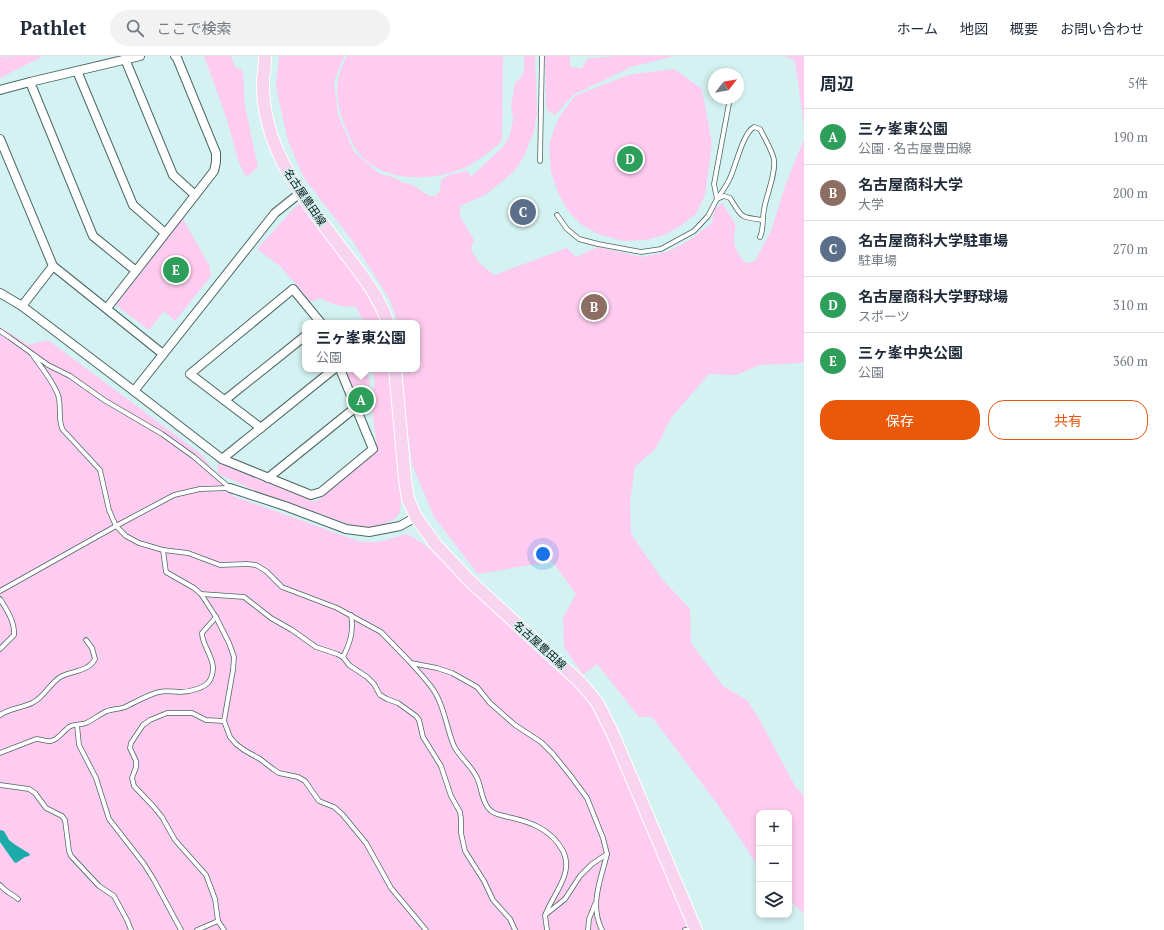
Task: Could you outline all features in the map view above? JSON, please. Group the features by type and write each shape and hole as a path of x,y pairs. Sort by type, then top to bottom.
{"main road":[{"name":"名古屋豊田線","path":"266,56 263,82 268,120 277,152 286,171 300,193 371,286 387,320"},
{"name":"名古屋豊田線","path":"395,372 405,480 408,500 416,517 436,545 469,580 581,682 597,702 613,734 692,929"}],"street":[{"path":"0,90 140,56"},
{"path":"107,308 214,171 216,153 175,56"},
{"path":"125,60 173,175 195,195"},
{"path":"77,71 133,205 165,233"},
{"path":"30,82 93,236 136,271"},
{"path":"0,139 53,266 163,354"},
{"path":"134,391 275,213 300,193"},
{"path":"22,306 53,266"},
{"path":"260,428 190,374 293,289 319,320"},
{"path":"0,293 22,306 222,459 311,495 321,492 373,449 341,372"},
{"path":"225,400 302,338"},
{"path":"222,459 330,372"},
{"path":"268,478 356,408"},
{"path":"230,488 285,506 346,529 369,532 400,526 416,517"}],"lane":[{"path":"540,161 542,56"},
{"path":"717,200 714,184 729,104"},
{"path":"557,215 567,229 579,239 641,252 661,249 694,231 708,216 730,179 746,136 754,127 760,129 774,159 774,169 762,220 763,230 760,237"},
{"path":"717,200 724,196 730,198 739,213 745,218 762,220"},
{"path":"0,331 48,365 70,376 104,400 162,434 194,457 230,488"},
{"path":"32,354 58,395 60,406 60,426 100,470 106,499 116,526 126,536 139,543 163,550 188,553 220,565 256,565 266,571 282,586 337,608 381,632 411,663 434,691 440,702 458,755 477,776 484,801 489,809 495,814 534,824 544,829 563,851 566,860 564,879 550,903 546,915 547,930"},
{"path":"0,591 174,495 200,489 230,488"},
{"path":"163,550 166,572 194,588 201,594 216,617 229,643 234,657 224,721 230,737 244,750 260,759 273,769 280,773 298,777 305,781 319,801 334,807 342,814 366,843 391,888 426,930"},
{"path":"201,594 244,597 272,618 316,647 343,657 348,665 374,684 380,695 386,699 398,703 412,712 419,720 423,737 441,766 451,796 460,812 461,833 465,851 484,880 493,900 510,919 515,930"},
{"path":"0,599 10,616 15,629 14,635 0,649"},
{"path":"343,657 352,633 352,615"},
{"path":"0,753 36,739 51,741 70,726 85,723 107,711 124,708 161,692 188,691 200,688 207,684 211,680 213,667 210,654 202,638 202,633 216,617"},
{"path":"0,714 7,710 36,701 54,681 64,675 89,666 95,659 92,648 86,640"},
{"path":"411,663 437,668 466,680 477,687 490,703 515,725 541,742 553,754 587,798 603,838 607,854 600,876 596,904 599,925 602,930"},
{"path":"224,721 206,720 192,713 167,713 150,720 143,725 131,743 130,748 136,761 136,767 132,778 134,786 162,817 175,840 206,875 215,899 218,920 224,930"},
{"path":"77,725 79,746 96,778 109,819 144,864 181,930"},
{"path":"0,786 29,788 35,793 46,808 62,816 65,820 71,856 99,886 114,896 127,920 130,930"},
{"path":"546,915 565,899 584,872 592,864 607,854"},
{"path":"0,885 8,893 18,899"},
{"path":"588,930 589,919 596,904"},
{"path":"197,930 218,920"}],"shaded area":[{"path":"0,56 8,57 43,56 0,78"},
{"path":"204,56 231,56 235,67 242,70 245,106 258,167 249,175 245,176 238,160 226,117"},
{"path":"279,56 344,56 334,82 338,115 354,152 380,174 393,177 401,182 413,185 429,196 436,196 440,191 441,180 449,175 468,171 471,177 504,146 510,134 513,119 511,105 515,84 524,72 524,56 535,56 537,114 534,131 525,154 516,169 504,180 485,195 460,206 460,216 474,240 471,249 479,263 494,275 567,248 576,257 598,247 643,257 669,251 691,239 712,223 714,209 722,203 736,225 734,241 739,255 746,263 755,261 771,231 785,186 804,139 804,362 760,365 736,375 709,374 671,418 656,448 635,467 630,502 631,534 662,579 690,609 691,643 723,686 747,700 761,722 795,786 804,796 804,914 792,903 792,810 756,810 756,863 718,805 652,717 639,717 597,664 583,675 564,647 563,618 576,594 552,561 478,574 434,517 412,464 402,388 404,372 420,372 420,320 397,320 390,300 352,240 304,178 288,141 276,87"},
{"path":"347,56 503,56 502,141 479,160 470,165 458,170 430,177 401,176 374,166 363,158 354,146 341,115 337,90 340,73"},
{"path":"545,56 570,56 570,67 582,68 588,58 611,56 675,56 631,67 573,95 555,115 549,112 546,107"},
{"path":"785,56 804,56 804,126 795,61"},
{"path":"674,69 702,89 712,144 705,195 696,214 679,227 662,236 645,240 624,241 598,234 582,225 569,212 558,193 551,172 549,146 554,129 560,116 575,96 628,75"},
{"path":"305,203 372,301 381,320 363,320 355,306 337,305 320,298 311,302 280,266 257,249 296,206"},
{"path":"182,217 209,265 211,276 175,321 164,311 149,330 116,305"},
{"path":"0,327 28,345 48,340 202,455 233,496 361,542 378,542 407,534 424,544 554,664 588,701 608,735 689,930 0,930"},
{"path":"345,372 366,372 370,381 363,418"},
{"path":"372,372 391,372 398,478 401,500 400,512 395,519 377,527 357,527 258,492 217,473 218,463 316,502 373,454 377,448 371,401 375,381"}],"water":[{"path":"0,830 4,831 9,840 14,844 30,854 29,856 16,863 14,862 0,842"}],"place":[{"name":"名古屋商科大学野球場","path":"630,159"},
{"name":"名古屋商科大学駐車場","path":"523,212"},
{"name":"三ヶ峯中央公園","path":"176,270"},
{"name":"名古屋商科大学","path":"594,307"},
{"name":"三ヶ峯東公園","path":"361,400"}]}
